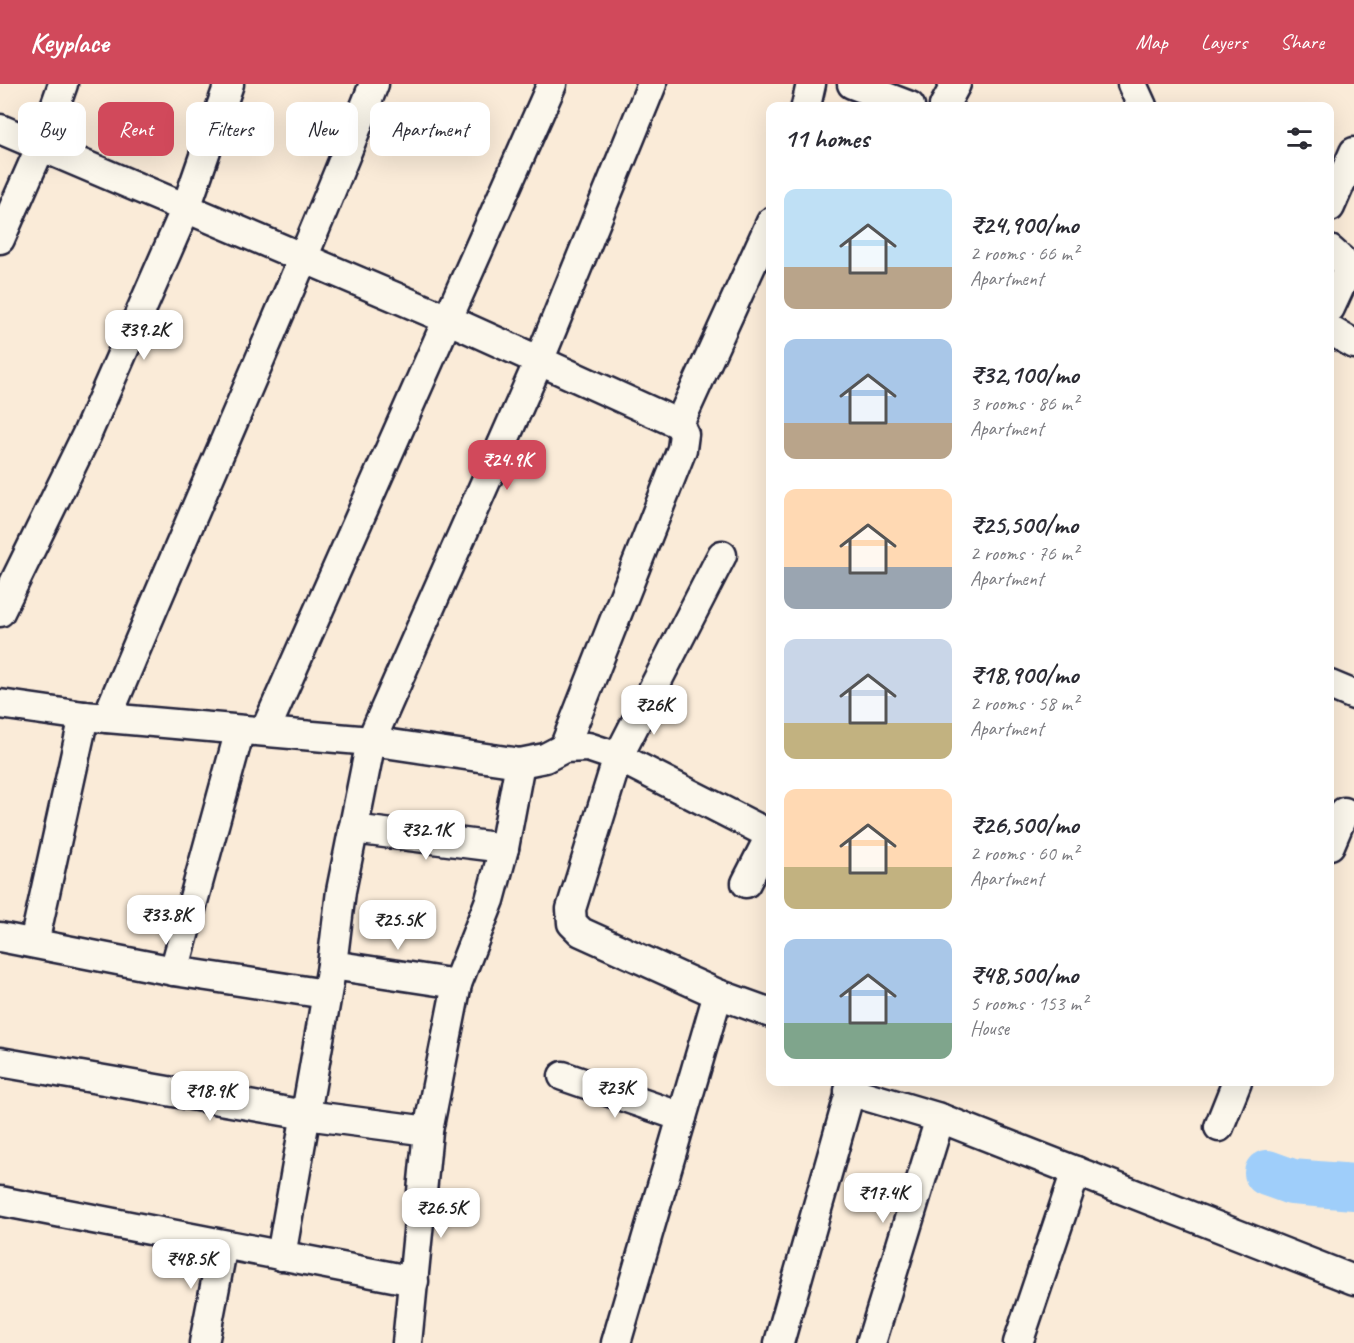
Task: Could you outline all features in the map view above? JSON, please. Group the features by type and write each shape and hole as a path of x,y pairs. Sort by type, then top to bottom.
{"street":[{"path":"57,102 63,84"},
{"path":"0,612 87,434 186,208 229,84"},
{"path":"34,943 96,717 202,490 305,259 374,84"},
{"path":"174,971 253,731 447,319 552,84"},
{"path":"281,1256 332,964 341,891 371,741 539,361 651,84"},
{"path":"807,102 811,84"},
{"path":"852,84 899,102"},
{"path":"946,102 956,84"},
{"path":"1132,84 1140,102"},
{"path":"0,129 18,136"},
{"path":"1334,198 1354,152"},
{"path":"0,238 37,156"},
{"path":"64,156 447,319 679,424 684,434 682,449 564,748"},
{"path":"679,424 766,233"},
{"path":"1334,254 1349,267 1334,299"},
{"path":"1334,332 1354,344"},
{"path":"722,555 618,757 571,909 572,922 580,932 718,994 766,1011"},
{"path":"0,704 96,717 371,741 520,763 545,758 564,748 588,747 618,757 766,832"},
{"path":"407,1343 428,1131 458,984 490,900 504,848 520,763"},
{"path":"1334,835 1343,812"},
{"path":"353,829 504,848"},
{"path":"746,883 766,845"},
{"path":"0,938 174,971 326,994"},
{"path":"332,964 458,984"},
{"path":"616,1343 718,994"},
{"path":"0,1062 306,1115 428,1131"},
{"path":"563,1076 682,1117"},
{"path":"779,1343 851,1086 940,1118 1354,1280"},
{"path":"1219,1127 1235,1086"},
{"path":"871,1343 940,1118"},
{"path":"1018,1343 1076,1171"},
{"path":"0,1201 414,1281"},
{"path":"204,1343 223,1245"}],"waterway":[{"path":"1267,1173 1292,1182 1354,1187"}]}
